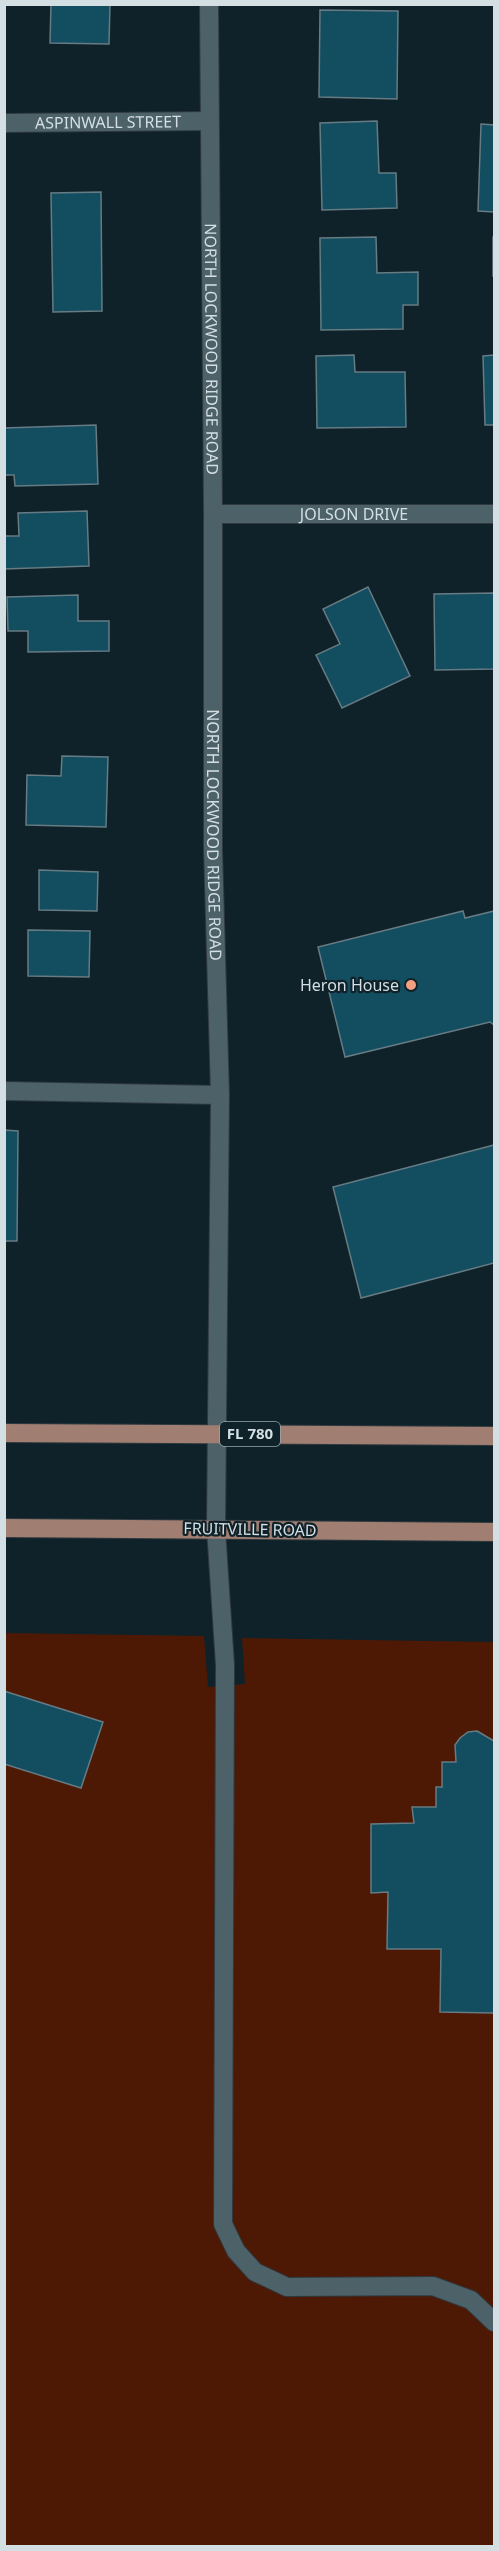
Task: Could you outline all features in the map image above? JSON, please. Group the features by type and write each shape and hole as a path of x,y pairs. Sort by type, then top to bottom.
{"main road":[{"name":"FL 780","path":"4,1433 495,1436"},
{"name":"FRUITVILLE ROAD","path":"4,1528 495,1532"}],"street":[{"name":"NORTH LOCKWOOD RIDGE ROAD","path":"209,4 213,849 220,1095 216,1529 225,1665 223,2224 236,2251 255,2272 287,2288 433,2286 471,2300 495,2322"},
{"name":"ASPINWALL STREET","path":"4,123 209,121"},
{"name":"JOLSON DRIVE","path":"213,514 495,514"},
{"path":"4,1091 220,1095"}],"shaded area":[{"path":"5,1633 204,1636 208,1687 245,1684 242,1638 494,1642 494,2546 5,2546"}],"building":[{"path":"51,4 110,4 109,44 50,43"},
{"path":"320,10 398,11 397,99 319,97"},
{"path":"377,121 379,173 396,173 397,208 322,210 320,123"},
{"path":"481,124 494,125 494,212 478,211"},
{"path":"101,192 102,311 53,312 51,193"},
{"path":"376,237 377,273 418,272 418,305 403,305 403,329 321,330 320,238"},
{"path":"494,237 494,276 493,276"},
{"path":"354,355 355,372 405,372 406,427 317,428 316,356"},
{"path":"494,355 494,425 485,425 483,356"},
{"path":"96,425 98,484 15,486 14,475 4,475 4,428"},
{"path":"87,511 89,566 4,569 4,536 19,536 18,513"},
{"path":"368,587 410,676 342,708 316,655 340,644 323,609"},
{"path":"494,593 494,669 435,670 434,594"},
{"path":"78,595 78,621 109,621 109,651 28,652 28,631 8,631 7,597"},
{"path":"62,756 108,757 106,827 26,825 27,775 61,776"},
{"path":"39,870 98,872 97,911 39,910"},
{"name":"Heron House","path":"463,911 465,918 494,911 494,1025 490,1022 345,1057 318,947"},
{"path":"28,930 90,931 89,977 28,976"},
{"path":"4,1130 18,1131 17,1241 4,1241"},
{"path":"494,1145 494,1263 361,1298 333,1187"},
{"path":"4,1691 103,1722 81,1788 4,1764"},
{"path":"477,1731 494,1741 494,2013 440,2012 441,1949 387,1949 388,1892 371,1893 371,1824 414,1823 412,1807 436,1807 436,1787 442,1787 442,1762 456,1762 455,1745 468,1732"}],"place":[{"name":"Heron House","path":"411,985"}]}
